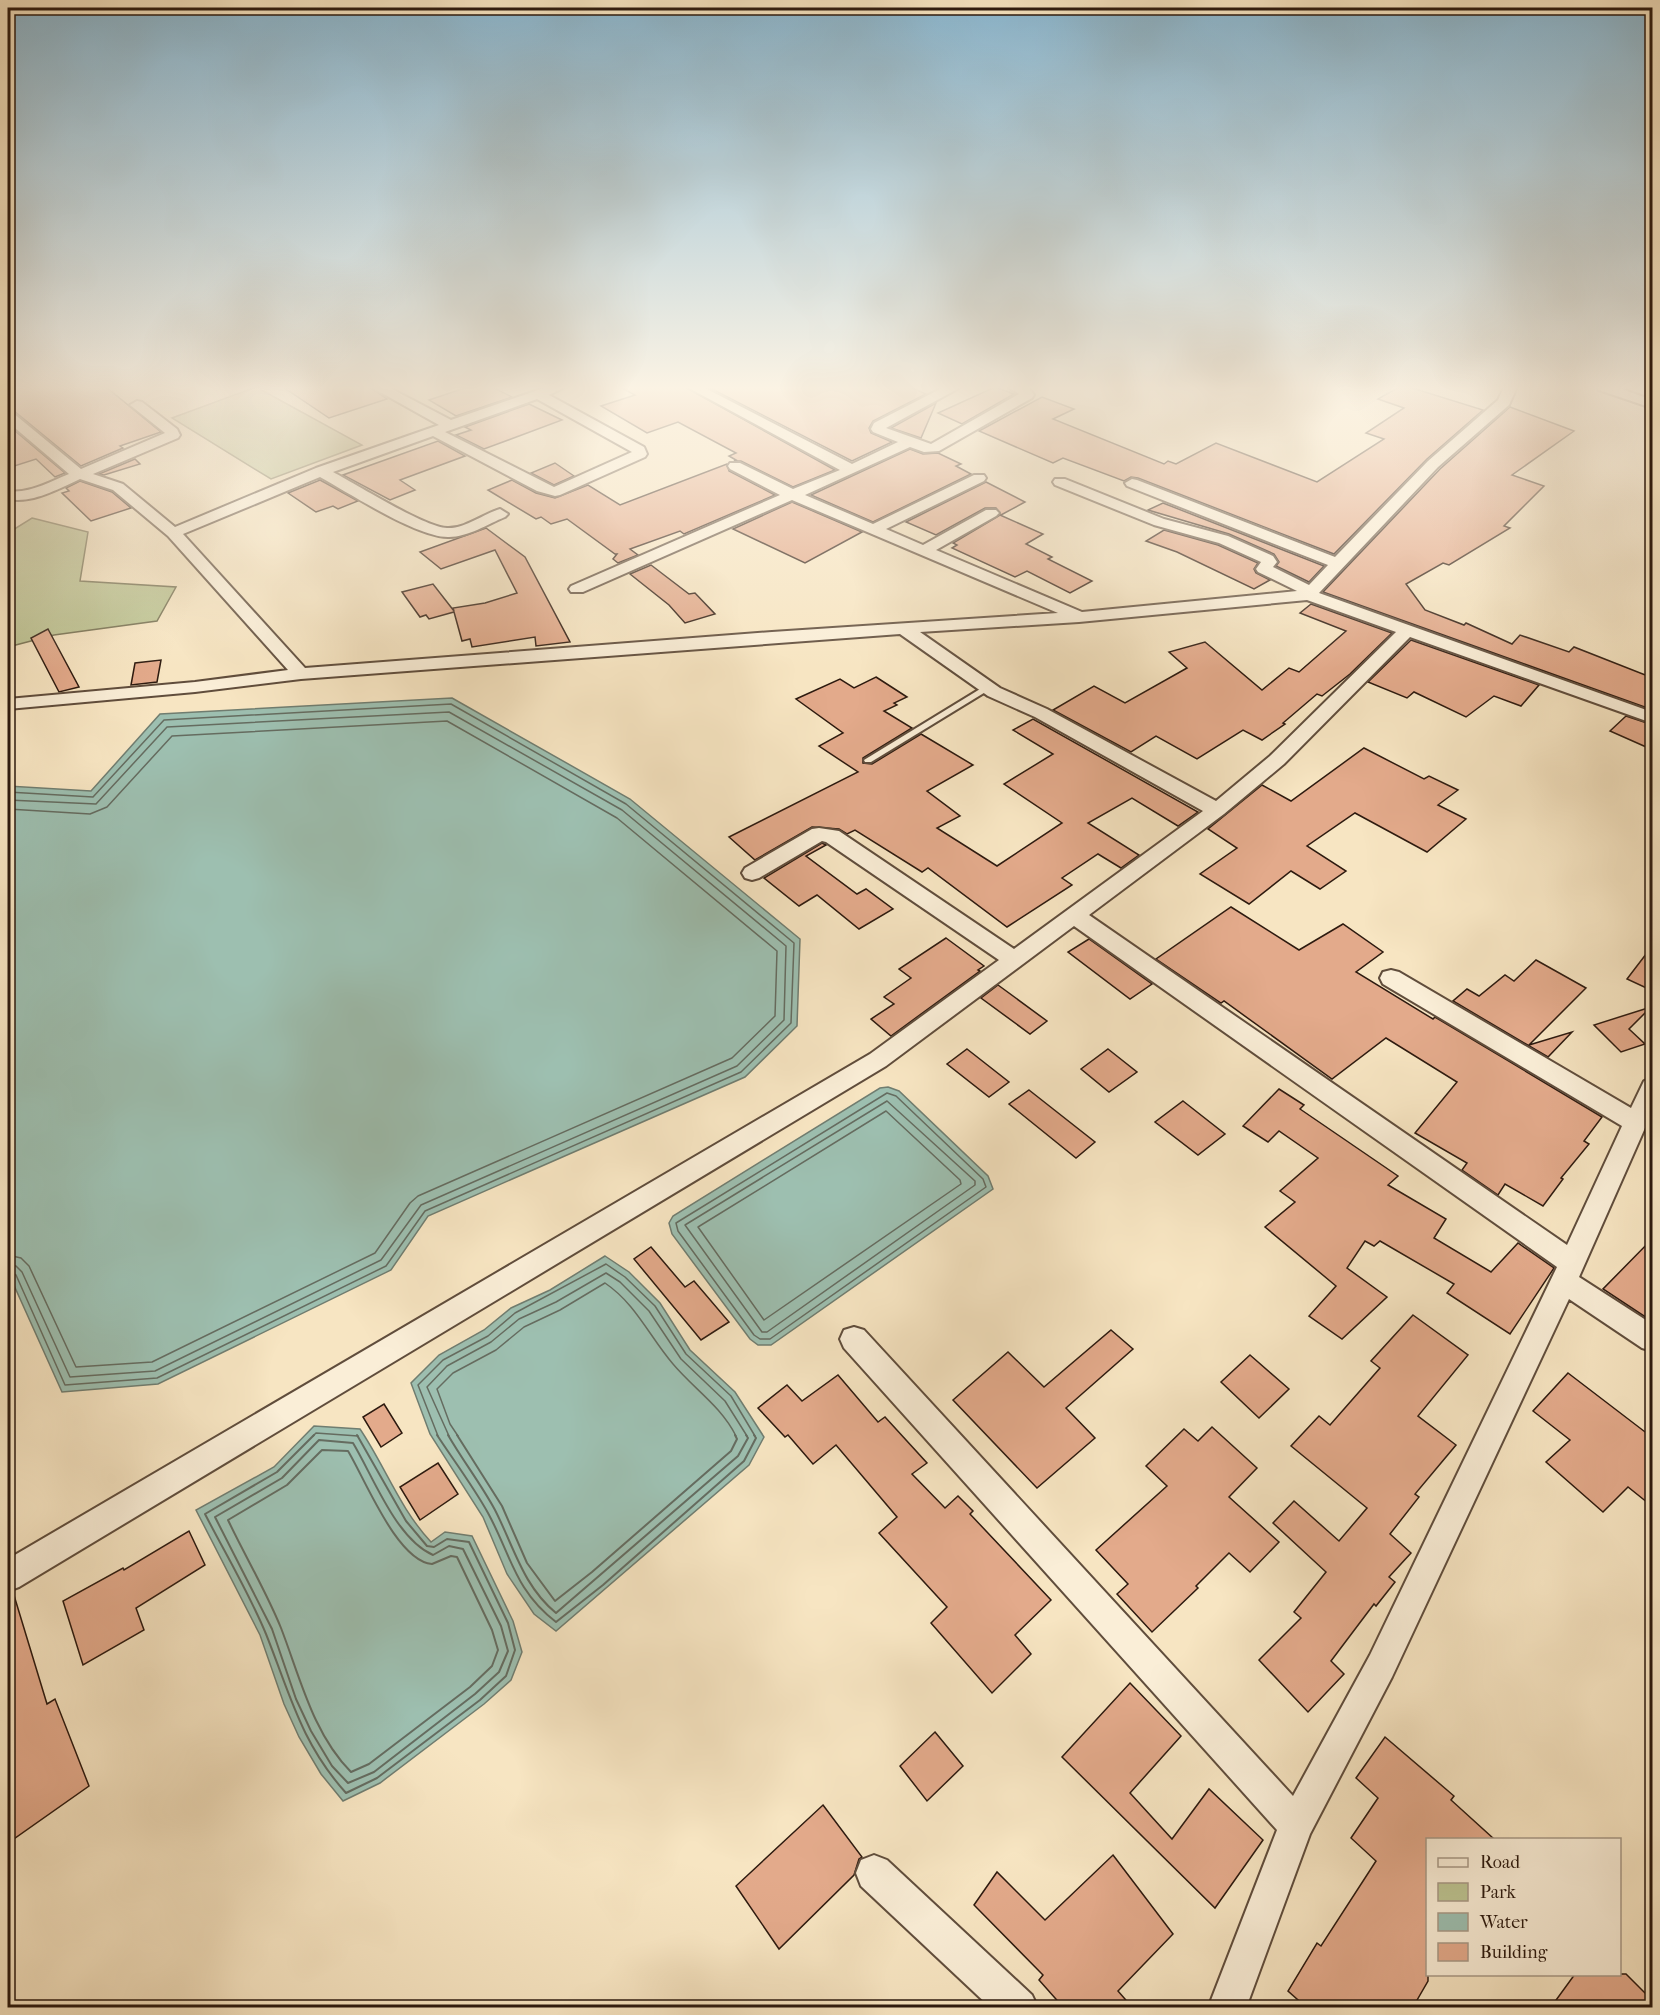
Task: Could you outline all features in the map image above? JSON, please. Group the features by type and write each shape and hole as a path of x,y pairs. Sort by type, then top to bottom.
{"street":[{"path":"8,495 36,494 63,481"},
{"path":"100,481 118,487 173,533 302,674"},
{"path":"173,533 297,481"},
{"path":"339,481 438,532 449,533 500,514"},
{"path":"529,481 555,492 580,481"},
{"path":"765,481 792,495 1079,617"},
{"path":"577,589 826,481"},
{"path":"874,529 973,481"},
{"path":"8,704 129,694 302,674 903,628 1079,617 1310,593 1417,481"},
{"path":"1060,482 1159,522 1223,539 1268,559 1269,562 1264,569 1310,593 1406,632 1652,717"},
{"path":"1132,483 1339,564"},
{"path":"924,551 991,513"},
{"path":"903,628 988,688 1041,713 1217,810"},
{"path":"8,1576 878,1060 1217,810 1277,760 1406,632"},
{"path":"752,873 819,834 832,836 1015,960"},
{"path":"1075,916 1568,1272 1653,1339"},
{"path":"1391,978 1635,1122"},
{"path":"1236,2002 1296,1825 1381,1666 1568,1272 1635,1122 1653,1088"},
{"path":"854,1339 1296,1825"},
{"path":"874,1874 1019,2007"}],"lane":[{"path":"868,760 988,688"}],"green space":[{"path":"32,518 88,532 80,581 176,587 157,621 54,635 8,647 8,533"}],"water":[{"path":"452,698 630,799 800,939 797,1026 745,1077 428,1216 391,1270 158,1384 62,1392 8,1272 8,786 91,791 160,714"},
{"path":"888,1087 899,1091 988,1176 993,1189 771,1345 758,1345 750,1339 672,1234 669,1223 673,1216 880,1088"},
{"path":"605,1256 629,1272 660,1303 690,1350 735,1392 764,1437 749,1465 556,1631 534,1614 507,1574 483,1517 430,1434 411,1383 439,1355 484,1330 511,1308 550,1290"},
{"path":"314,1426 360,1429 410,1516 431,1542 445,1532 472,1536 513,1621 522,1652 511,1680 484,1704 380,1783 343,1801 321,1774 299,1737 284,1704 260,1635 196,1510 274,1467"}],"building":[{"path":"80,481 112,492 131,508 91,521 62,493 69,491 66,488"},
{"path":"322,481 358,501 338,509 333,506 316,512 288,493"},
{"path":"354,481 402,481 415,490 390,500"},
{"path":"514,481 536,493 555,498 588,485 620,505 683,481 748,481 775,495 684,534 680,531 630,549 638,555 618,563 613,559 617,554 567,519 551,524 541,517 536,519 488,490"},
{"path":"546,481 563,481 554,485"},
{"path":"781,481 808,481 793,487"},
{"path":"841,481 957,481 873,522 811,495"},
{"path":"1146,481 1314,481 1405,481 1334,554"},
{"path":"1429,481 1530,481 1544,486 1504,526 1510,528 1449,565 1443,563 1406,584 1425,610 1464,625 1466,623 1512,644 1520,635 1569,652 1574,647 1653,678 1653,710 1323,592"},
{"path":"986,482 1025,502 1001,515 996,508 985,508 936,535 906,522"},
{"path":"792,502 862,532 805,563 733,529"},
{"path":"1163,503 1324,566 1309,582 1276,566 1279,562 1274,554 1229,534 1148,510"},
{"path":"1000,515 1043,534 1026,544 1052,557 1048,559 1092,581 1070,593 1027,571 1015,577 952,548 957,545 953,543"},
{"path":"486,528 525,557 570,642 536,646 535,637 472,647 470,639 462,641 454,612 429,619 426,615 420,617 402,592 433,584 454,611 453,608 485,603 517,593 495,550 441,569 420,552"},
{"path":"1164,530 1218,545 1258,563 1254,569 1256,573 1270,580 1254,589 1177,552 1146,541"},
{"path":"651,565 689,594 695,593 715,614 685,623 669,605 630,574"},
{"path":"1311,604 1392,633 1350,674 1322,696 1317,694 1283,723 1285,724 1262,740 1243,730 1197,759 1156,736 1131,752 1053,710 1094,686 1125,703 1187,668 1169,652 1205,642 1262,690 1289,668 1299,672 1346,631 1300,613"},
{"path":"48,629 79,687 59,692 31,638"},
{"path":"1411,640 1539,685 1521,706 1494,696 1466,717 1414,692 1407,698 1368,682"},
{"path":"161,660 157,682 131,685 135,663"},
{"path":"876,677 907,697 884,711 912,728 863,758 863,763 872,764 921,734 973,765 927,791 960,816 937,828 997,866 1062,823 1004,784 1053,754 1013,730 1033,719 1198,812 1178,826 1132,798 1088,823 1139,855 1121,868 1098,854 1062,878 1072,885 1007,927 928,868 922,872 855,830 847,834 839,829 812,827 755,860 729,837 858,772 819,746 843,733 796,699 840,679 854,688"},
{"path":"1626,716 1653,725 1653,750 1610,731"},
{"path":"1364,748 1424,779 1429,776 1458,790 1438,805 1466,819 1427,852 1355,813 1307,846 1346,871 1320,889 1291,871 1249,904 1200,874 1237,848 1208,829 1262,785 1291,801"},
{"path":"822,843 826,845 806,856 857,894 866,889 893,909 859,929 817,895 799,906 764,878"},
{"path":"1231,907 1299,950 1343,924 1383,952 1356,972 1602,1117 1584,1141 1589,1144 1561,1178 1563,1179 1543,1206 1505,1184 1498,1195 1462,1170 1467,1163 1415,1133 1457,1082 1386,1038 1332,1079 1224,1001 1221,1003 1156,959"},
{"path":"946,938 984,966 891,1036 871,1019 894,1004 884,997 911,978 899,969"},
{"path":"1089,939 1152,984 1130,999 1068,952"},
{"path":"1653,945 1653,991 1627,979"},
{"path":"1536,960 1586,988 1529,1045 1572,1032 1548,1057 1453,1001 1467,989 1479,996 1505,975 1514,981"},
{"path":"998,985 1047,1021 1030,1034 981,998"},
{"path":"1651,1007 1629,1029 1645,1044 1621,1052 1594,1025"},
{"path":"967,1049 1009,1082 989,1097 947,1064"},
{"path":"1108,1049 1137,1072 1109,1092 1081,1069"},
{"path":"1279,1089 1304,1105 1300,1109 1398,1176 1388,1185 1446,1219 1434,1238 1491,1272 1518,1243 1554,1268 1510,1334 1447,1293 1454,1284 1380,1241 1374,1246 1365,1241 1347,1268 1387,1297 1342,1339 1309,1316 1336,1286 1265,1227 1295,1202 1280,1191 1318,1158 1279,1131 1268,1142 1243,1126"},
{"path":"1029,1090 1095,1142 1076,1158 1009,1104"},
{"path":"1183,1101 1225,1134 1198,1155 1155,1122"},
{"path":"1653,1238 1653,1322 1603,1289"},
{"path":"651,1247 685,1287 694,1281 729,1322 701,1340 634,1259"},
{"path":"1413,1315 1468,1355 1418,1416 1456,1445 1415,1494 1419,1497 1390,1534 1411,1553 1389,1577 1395,1582 1376,1606 1374,1604 1331,1661 1344,1674 1308,1712 1259,1660 1301,1618 1294,1612 1326,1572 1273,1523 1294,1501 1339,1541 1367,1508 1291,1446 1319,1416 1330,1425 1380,1368 1371,1361"},
{"path":"1111,1330 1133,1349 1066,1408 1095,1438 1037,1488 953,1400 1008,1352 1044,1387"},
{"path":"1250,1355 1289,1389 1259,1418 1221,1382"},
{"path":"1568,1373 1653,1438 1653,1507 1628,1487 1603,1512 1546,1462 1570,1440 1533,1411"},
{"path":"838,1375 878,1422 885,1417 927,1463 912,1474 945,1508 958,1496 973,1511 970,1514 1051,1600 1015,1635 1031,1654 992,1693 931,1623 947,1607 879,1533 897,1517 836,1445 813,1464 788,1435 785,1437 758,1408 787,1385 802,1401"},
{"path":"384,1404 402,1433 381,1447 363,1417"},
{"path":"1212,1427 1257,1468 1229,1497 1279,1542 1250,1572 1229,1553 1196,1586 1198,1588 1152,1632 1117,1594 1128,1584 1096,1550 1167,1486 1146,1466 1184,1429 1198,1441"},
{"path":"438,1463 458,1494 420,1520 400,1487"},
{"path":"189,1531 205,1565 136,1608 144,1630 83,1665 63,1601 123,1568 124,1570"},
{"path":"13,1592 47,1704 55,1699 89,1786 8,1843 8,1593"},
{"path":"1130,1683 1181,1736 1130,1793 1172,1839 1209,1789 1263,1840 1215,1908 1062,1757"},
{"path":"935,1732 963,1766 927,1801 900,1766"},
{"path":"1385,1737 1454,1796 1451,1800 1493,1838 1426,1838 1426,1976 1428,1976 1428,1981 1413,2007 1306,2007 1288,1991 1317,1943 1321,1946 1376,1861 1351,1838 1378,1798 1356,1778"},
{"path":"823,1805 862,1857 859,1859 854,1875 779,1949 736,1886"},
{"path":"1113,1855 1173,1934 1118,1991 1132,2007 1063,2007 1039,1980 1043,1975 974,1905 997,1872 1045,1920"},
{"path":"1621,1974 1626,1974 1653,2001 1653,2007 1551,2007 1574,1976 1621,1976"}]}
